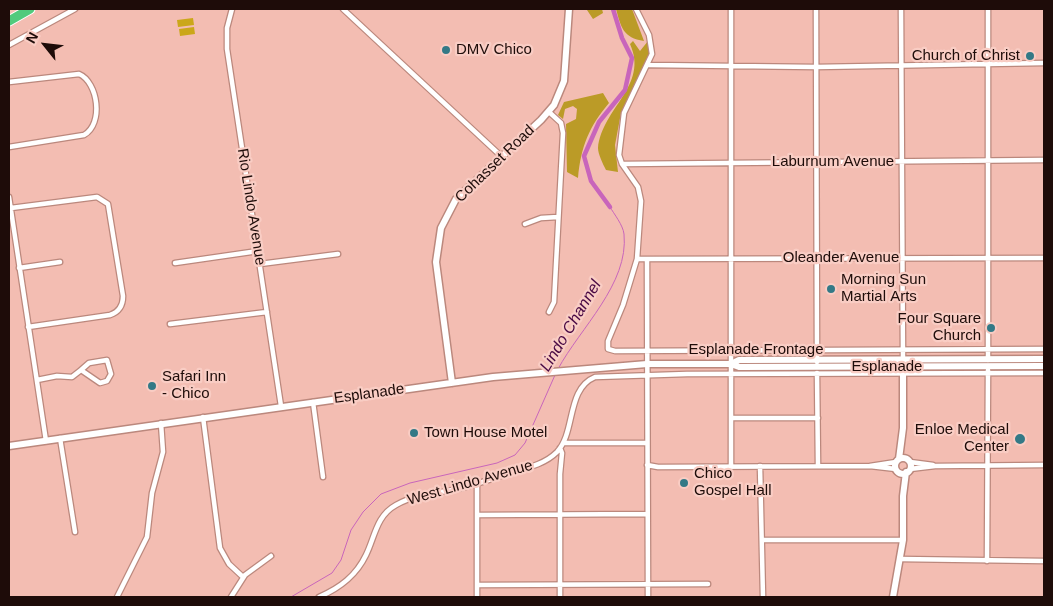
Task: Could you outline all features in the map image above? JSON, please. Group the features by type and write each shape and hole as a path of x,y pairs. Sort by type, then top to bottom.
{"highway":[{"path":"9,15 23,9"},
{"path":"9,21 30,9"}],"main road":[{"name":"Cohasset Road","path":"452,383 436,262 438,237 444,219 456,199 549,112 558,97 564,81 569,9"},
{"name":"Esplanade","path":"988,366 1044,359"},
{"name":"Esplanade","path":"9,446 281,406 452,383 586,368 647,364 731,364 739,368 903,363 1044,366"},
{"path":"893,597 902,540 903,363"}],"street":[{"path":"9,44 76,9"},
{"name":"Rio Lindo Avenue","path":"232,9 227,28 227,49 281,406"},
{"path":"343,9 501,156"},
{"path":"636,9 652,44 649,65 624,113 619,148 622,164 638,187 641,201 637,259"},
{"path":"731,9 731,466"},
{"path":"816,9 818,466"},
{"path":"901,9 903,363"},
{"path":"987,561 988,9"},
{"path":"649,65 816,67 1044,63"},
{"path":"9,82 72,73 82,75 91,84 96,116 94,126 84,135 9,147"},
{"path":"549,112 560,123 564,133 554,302 549,312"},
{"name":"Laburnum Avenue","path":"622,164 1044,160"},
{"path":"9,197 46,440"},
{"path":"10,208 96,197 104,200 109,207 115,240 123,296 122,305 118,310 110,315 28,327"},
{"path":"525,224 541,218 558,217"},
{"path":"175,263 258,251"},
{"path":"260,264 338,254"},
{"name":"Oleander Avenue","path":"637,259 1044,258"},
{"name":"Esplanade Frontage","path":"637,259 623,305 608,341 608,350 1044,349"},
{"path":"647,259 648,597"},
{"path":"19,268 60,262"},
{"path":"170,324 267,312"},
{"path":"37,380 57,376 72,377 89,363 108,360 110,377 100,383 81,370"},
{"name":"Esplanade Frontage","path":"647,375 731,374 817,367 903,374 988,366 1044,373"},
{"name":"West Lindo Avenue","path":"319,597 340,587 355,572 368,552 380,521 393,506 414,498 477,484 539,464 551,457 564,443 576,399 589,380 602,376 647,375"},
{"path":"313,402 323,476"},
{"path":"203,417 220,548 226,560 243,578"},
{"path":"731,418 818,418"},
{"path":"117,597 148,538 152,493 163,452 160,423"},
{"path":"60,438 75,532"},
{"path":"564,443 647,443"},
{"path":"560,448 562,453 560,597"},
{"path":"647,465 1044,465"},
{"path":"760,466 762,597"},
{"path":"477,484 477,597"},
{"path":"477,515 648,514"},
{"path":"762,540 902,540"},
{"path":"231,597 243,578 271,556"},
{"path":"900,559 1044,561"},
{"path":"477,585 708,584"}],"shaded area":[{"path":"578,9 602,9 603,13 593,19 587,10"},
{"path":"616,9 632,9 644,41 631,37 624,31"},
{"path":"193,18 194,25 178,27 177,20"},
{"path":"194,27 195,34 180,36 179,29"},
{"path":"633,41 640,51 648,41 650,56 621,113 615,145 618,172 606,170 598,148 601,134 607,121 623,97 634,72 634,59 630,44"},
{"path":"603,93 609,103 596,120 587,137 581,156 578,178 567,172 566,124 576,119 577,109 573,106 565,109 563,119 558,115 564,102"}],"waterway":[{"name":"Lindo Channel","path":"610,207 591,181 584,156 599,122 625,90 632,58 622,38 613,9"},
{"name":"Lindo Channel","path":"558,369 601,305 619,270 624,252 624,234 620,223 610,207"},
{"name":"Lindo Channel","path":"291,597 332,573 341,560 351,530 363,512 381,494 410,483 497,463 515,455 525,443 555,375"}],"place":[{"name":"DMV Chico","path":"446,50"},
{"name":"Church of Christ","path":"1030,56"},
{"name":"Morning Sun Martial Arts","path":"831,289"},
{"name":"Four Square Church","path":"991,328"},
{"name":"Safari Inn - Chico","path":"152,386"},
{"name":"Town House Motel","path":"414,433"},
{"name":"Enloe Medical Center","path":"1020,439"},
{"name":"Chico Gospel Hall","path":"684,483"}]}
